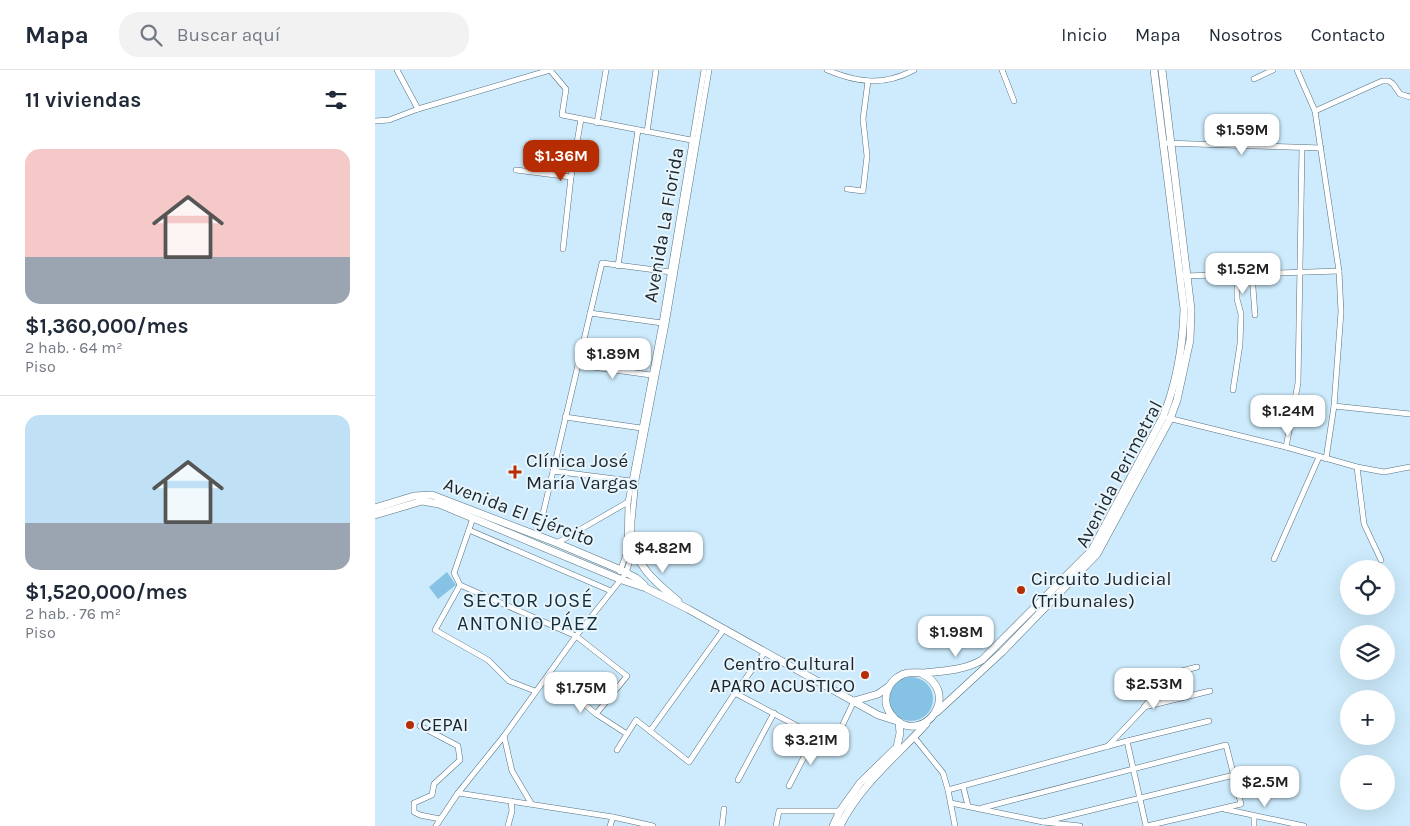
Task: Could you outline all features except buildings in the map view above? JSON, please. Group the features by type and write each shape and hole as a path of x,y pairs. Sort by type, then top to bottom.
{"main road":[{"name":"Avenida Perimetral","path":"1154,70 1168,143"},
{"name":"Avenida Perimetral","path":"921,673 966,668 982,660 1092,550 1177,400 1190,340 1191,309 1184,276 1168,143 1162,70"},
{"name":"Avenida Perimetral","path":"840,826 863,789 933,716 1002,652 1097,554 1167,418"},
{"name":"Avenida El Ejército","path":"375,508 414,496 432,495 624,571 636,578 646,588"},
{"name":"Avenida El Ejército","path":"375,515 422,501 439,504 646,588 688,609 878,715 898,722"},
{"path":"632,540 637,557 648,574 688,609"},
{"path":"854,701 877,694 902,674 911,672 921,673 935,683 940,700 938,708 926,722 917,726 908,726 898,722"},
{"path":"833,826 840,810 860,783 897,747 901,733 898,722 887,706 886,696 888,687"}],"street":[{"path":"397,70 417,108"},
{"path":"375,121 389,120 417,108 550,70 566,89 562,115 696,142"},
{"path":"597,123 605,70"},
{"path":"647,132 656,70"},
{"name":"Avenida La Florida","path":"624,571 631,482 696,142 704,70"},
{"path":"436,826 620,579 632,554 632,521 636,480 665,333 709,70"},
{"path":"827,70 846,78 868,81 884,81 902,77 915,70"},
{"path":"1003,70 1014,101"},
{"path":"1254,78 1273,70"},
{"path":"1297,70 1315,112 1339,271 1341,312 1334,406 1326,459"},
{"path":"847,189 863,191 867,156 863,119 868,81"},
{"path":"1315,112 1382,81 1389,81 1400,94 1410,97"},
{"path":"563,249 571,177 581,119"},
{"path":"618,266 638,130"},
{"path":"1168,143 1321,148"},
{"path":"1287,447 1299,383 1302,148"},
{"path":"516,170 571,177"},
{"path":"537,536 602,263 671,272"},
{"path":"1184,276 1339,271"},
{"path":"1233,390 1239,352 1241,314 1237,299 1237,274"},
{"path":"1252,274 1255,315"},
{"path":"590,313 662,323"},
{"path":"578,365 651,375"},
{"path":"1334,406 1410,414"},
{"path":"565,417 641,428"},
{"path":"1167,418 1287,447 1357,467 1384,472 1410,467"},
{"path":"1274,559 1319,457"},
{"path":"1357,467 1364,524 1381,560"},
{"path":"553,471 631,482"},
{"path":"557,543 628,502"},
{"path":"473,518 454,573 460,585 576,636 627,676 596,714"},
{"path":"469,530 611,591"},
{"path":"460,585 435,630 488,660 509,681 535,692"},
{"path":"650,731 724,629"},
{"path":"617,750 636,720 689,762 735,692 765,652"},
{"path":"1106,747 1144,708 1166,675 1197,667"},
{"path":"549,674 596,714 627,734"},
{"path":"1144,708 1210,691"},
{"path":"735,692 833,745 854,701"},
{"path":"738,780 774,713"},
{"path":"948,790 1106,747 1209,722"},
{"path":"419,726 458,746 461,757 434,784 432,795 414,803 414,812 420,816 440,819"},
{"path":"503,736 512,771 531,803"},
{"path":"789,786 815,736"},
{"path":"914,737 943,774 955,826"},
{"path":"982,808 1134,769 1227,745 1241,804 1169,824 1147,826 1134,769 1127,742"},
{"path":"1043,822 1234,776"},
{"path":"963,786 968,806"},
{"path":"458,794 531,803 653,826"},
{"path":"508,826 512,812 511,801"},
{"path":"951,803 1043,822 1080,826"},
{"path":"722,826 725,809"},
{"path":"1221,809 1304,826"},
{"path":"776,826 779,811 840,810"},
{"path":"1254,816 1254,826"},
{"path":"610,826 613,817"}],"shaded area":[{"path":"447,572 456,585 438,599 429,587"},
{"path":"911,677 923,681 929,687 933,699 929,711 923,717 911,721 899,717 893,711 889,699 893,687 899,681"}],"place":[{"name":"Clínica José María Vargas","path":"515,472"},
{"name":"Circuito Judicial (Tribunales)","path":"1021,590"},
{"name":"Centro Cultural APARO ACUSTICO","path":"865,675"},
{"name":"CEPAI","path":"410,725"}],"district":[{"name":"SECTOR JOSÉ ANTONIO PÁEZ","path":"528,612"}]}
